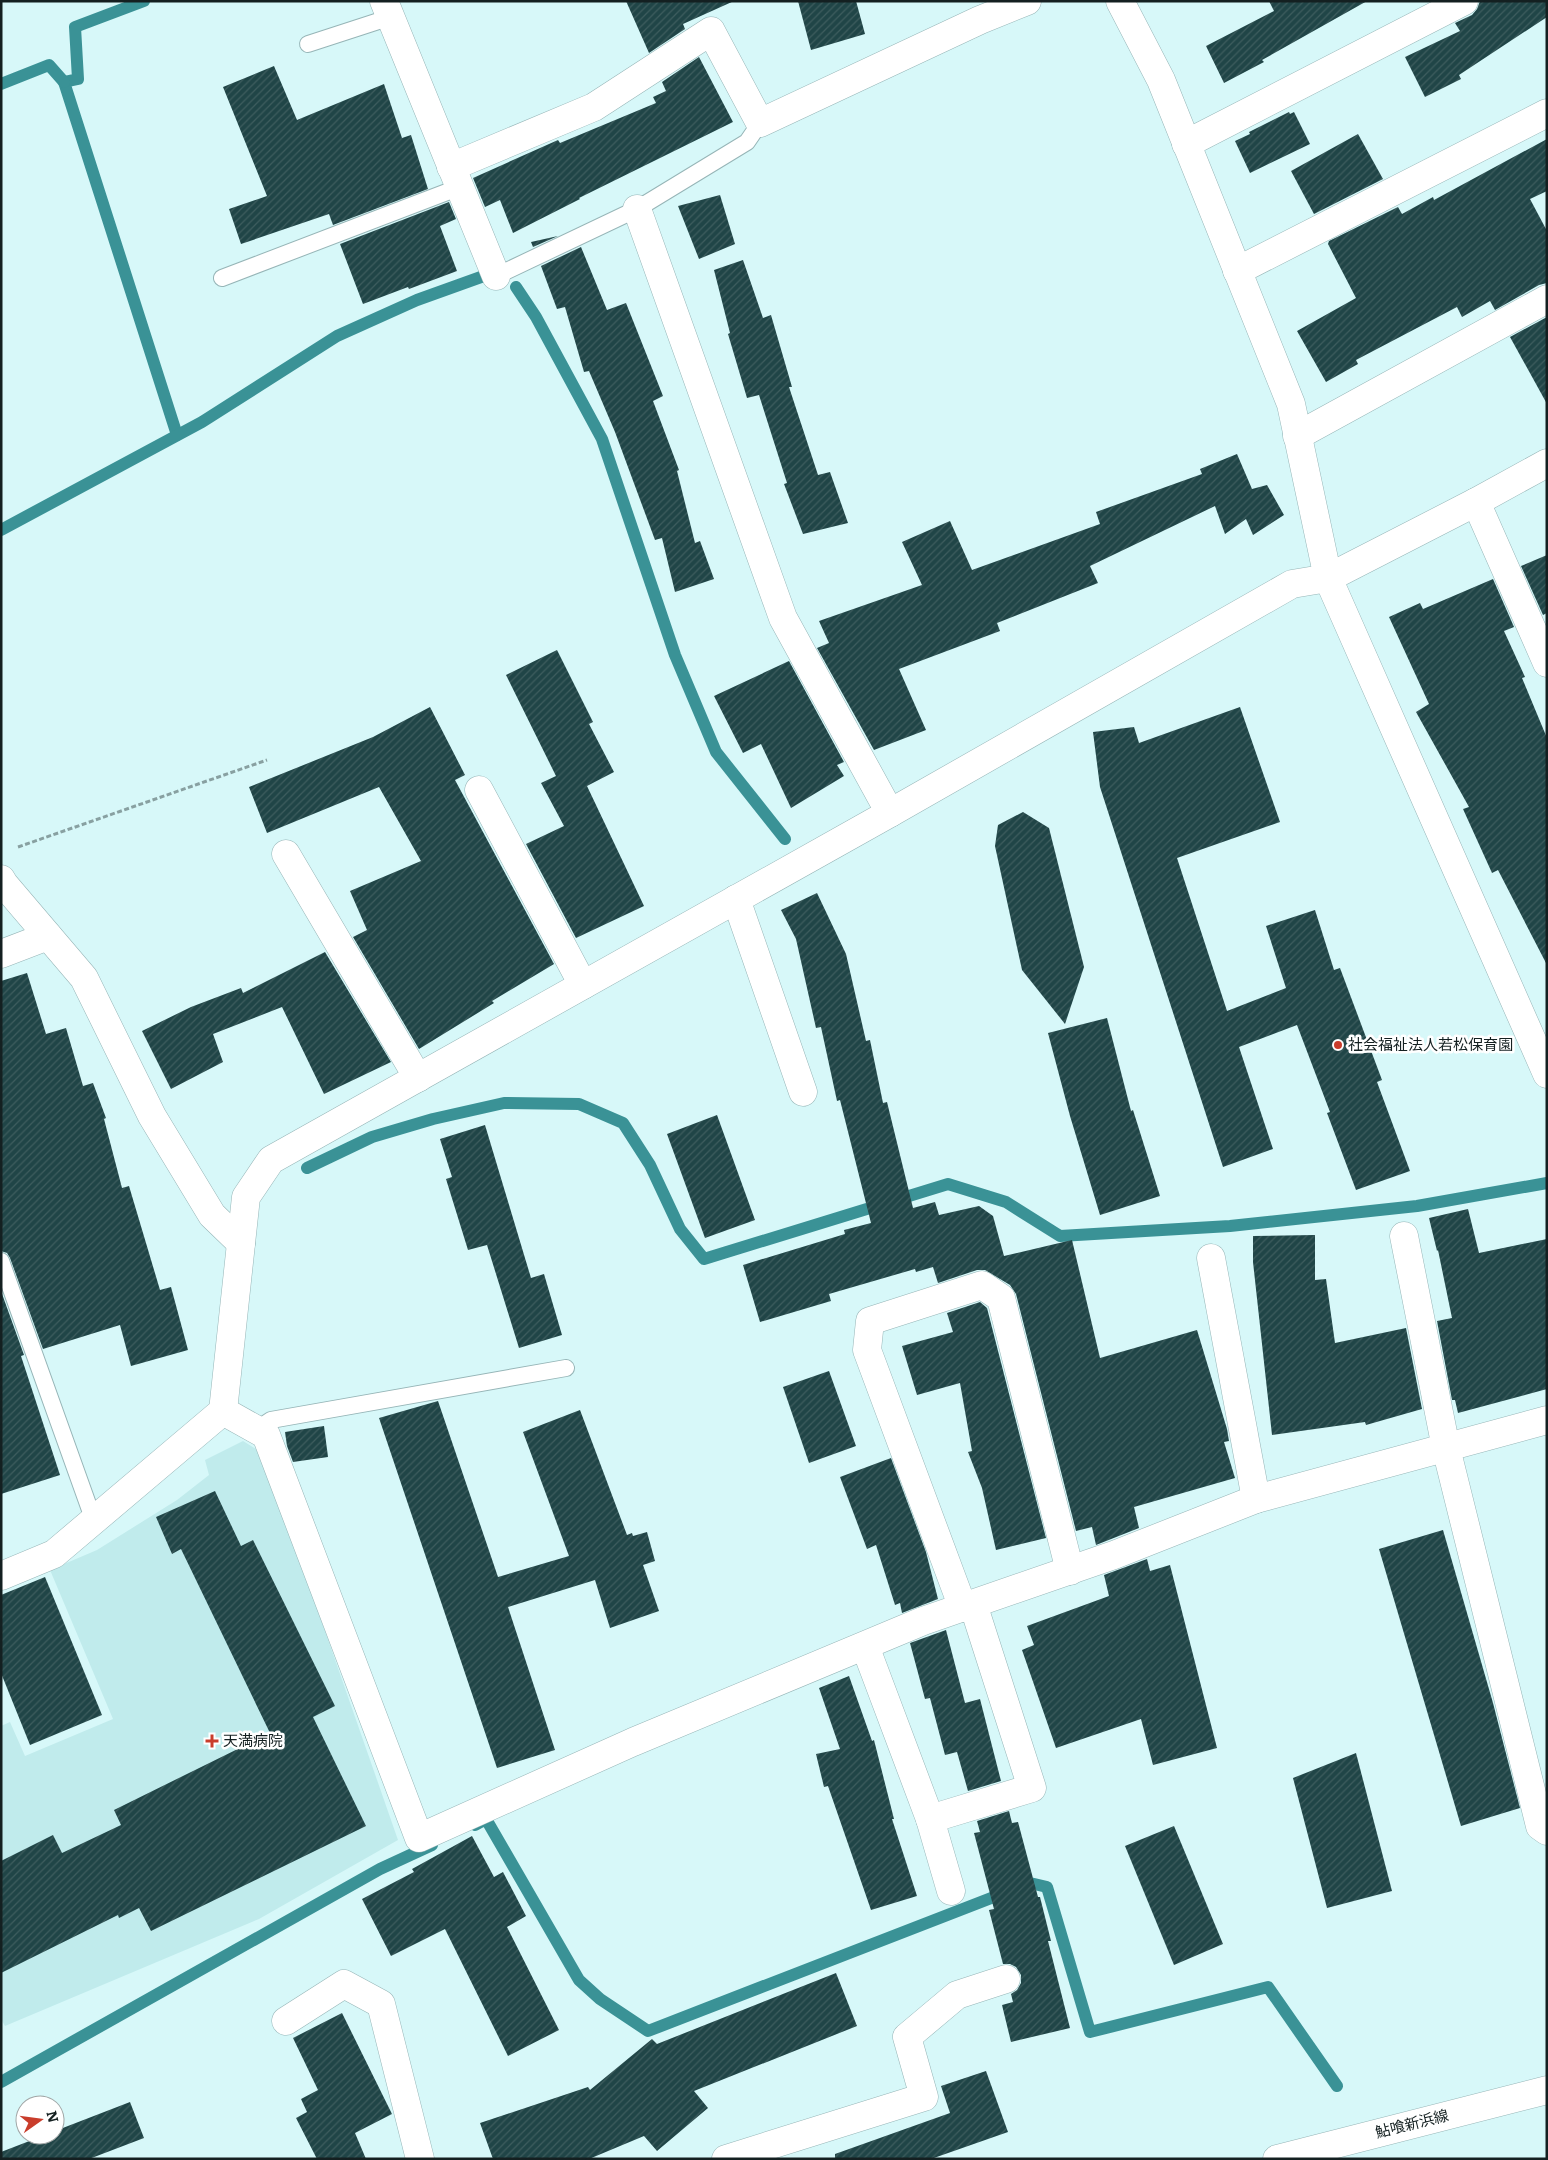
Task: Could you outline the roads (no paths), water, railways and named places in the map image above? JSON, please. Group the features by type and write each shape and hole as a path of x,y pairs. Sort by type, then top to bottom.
{"street":[{"path":"455,177 594,107 711,30 760,123 980,20 1026,1"},
{"path":"1120,1 1161,80 1291,404 1328,578 1547,1074"},
{"path":"1186,144 1464,1"},
{"path":"387,9 496,276"},
{"path":"1237,271 1547,113"},
{"path":"637,209 783,618 890,813"},
{"path":"1298,436 1547,300"},
{"path":"1,1576 54,1554 224,1411 246,1197 271,1160 890,813 1292,584 1328,578 1476,502 1547,463"},
{"path":"1476,502 1547,663"},
{"path":"479,790 583,985"},
{"path":"286,854 418,1078"},
{"path":"1,878 4,884 84,978 152,1116 212,1215 241,1243"},
{"path":"736,899 804,1092"},
{"path":"1,954 48,936"},
{"path":"1404,1236 1446,1448 1540,1826 1547,1831"},
{"path":"1211,1258 1256,1499"},
{"path":"930,1819 1032,1788 968,1606 867,1350 870,1321 982,1286 1002,1298 1070,1571"},
{"path":"224,1411 266,1435 419,1838 633,1742 924,1621 1070,1571 1256,1499 1547,1420"},
{"path":"865,1646 930,1819 951,1891"},
{"path":"726,2159 924,2097 907,2037 955,1987 1006,1979"},
{"path":"286,2021 344,1984 381,2004 420,2159"},
{"name":"鮎喰新浜線","path":"1284,2158 1547,2090"}],"lane":[{"path":"308,44 387,9"},
{"path":"496,276 637,209 747,142 760,123"},
{"path":"222,278 455,177"},
{"path":"1,1261 94,1521"},
{"path":"256,1430 271,1420 566,1368"}],"waterway":[{"path":"144,1 75,27 78,79 64,82 177,435"},
{"path":"1,84 49,65 64,82"},
{"path":"1,530 202,422 337,336 417,300 481,277"},
{"path":"516,287 536,317 602,439 675,655 716,752 785,839"},
{"path":"307,1168 372,1137 433,1119 504,1103 579,1104 623,1123 650,1165 680,1229 704,1259 948,1184 1006,1202 1060,1236 1230,1226 1417,1206 1547,1183"},
{"path":"475,1825 486,1819 579,1980 600,1999 648,2031 1030,1883 1047,1887 1090,2032 1268,1987 1337,2086"},
{"path":"1,2082 380,1869 432,1845"}],"place":[{"name":"社会福祉法人若松保育園","path":"1338,1045"},
{"name":"天満病院","path":"212,1741"}]}
